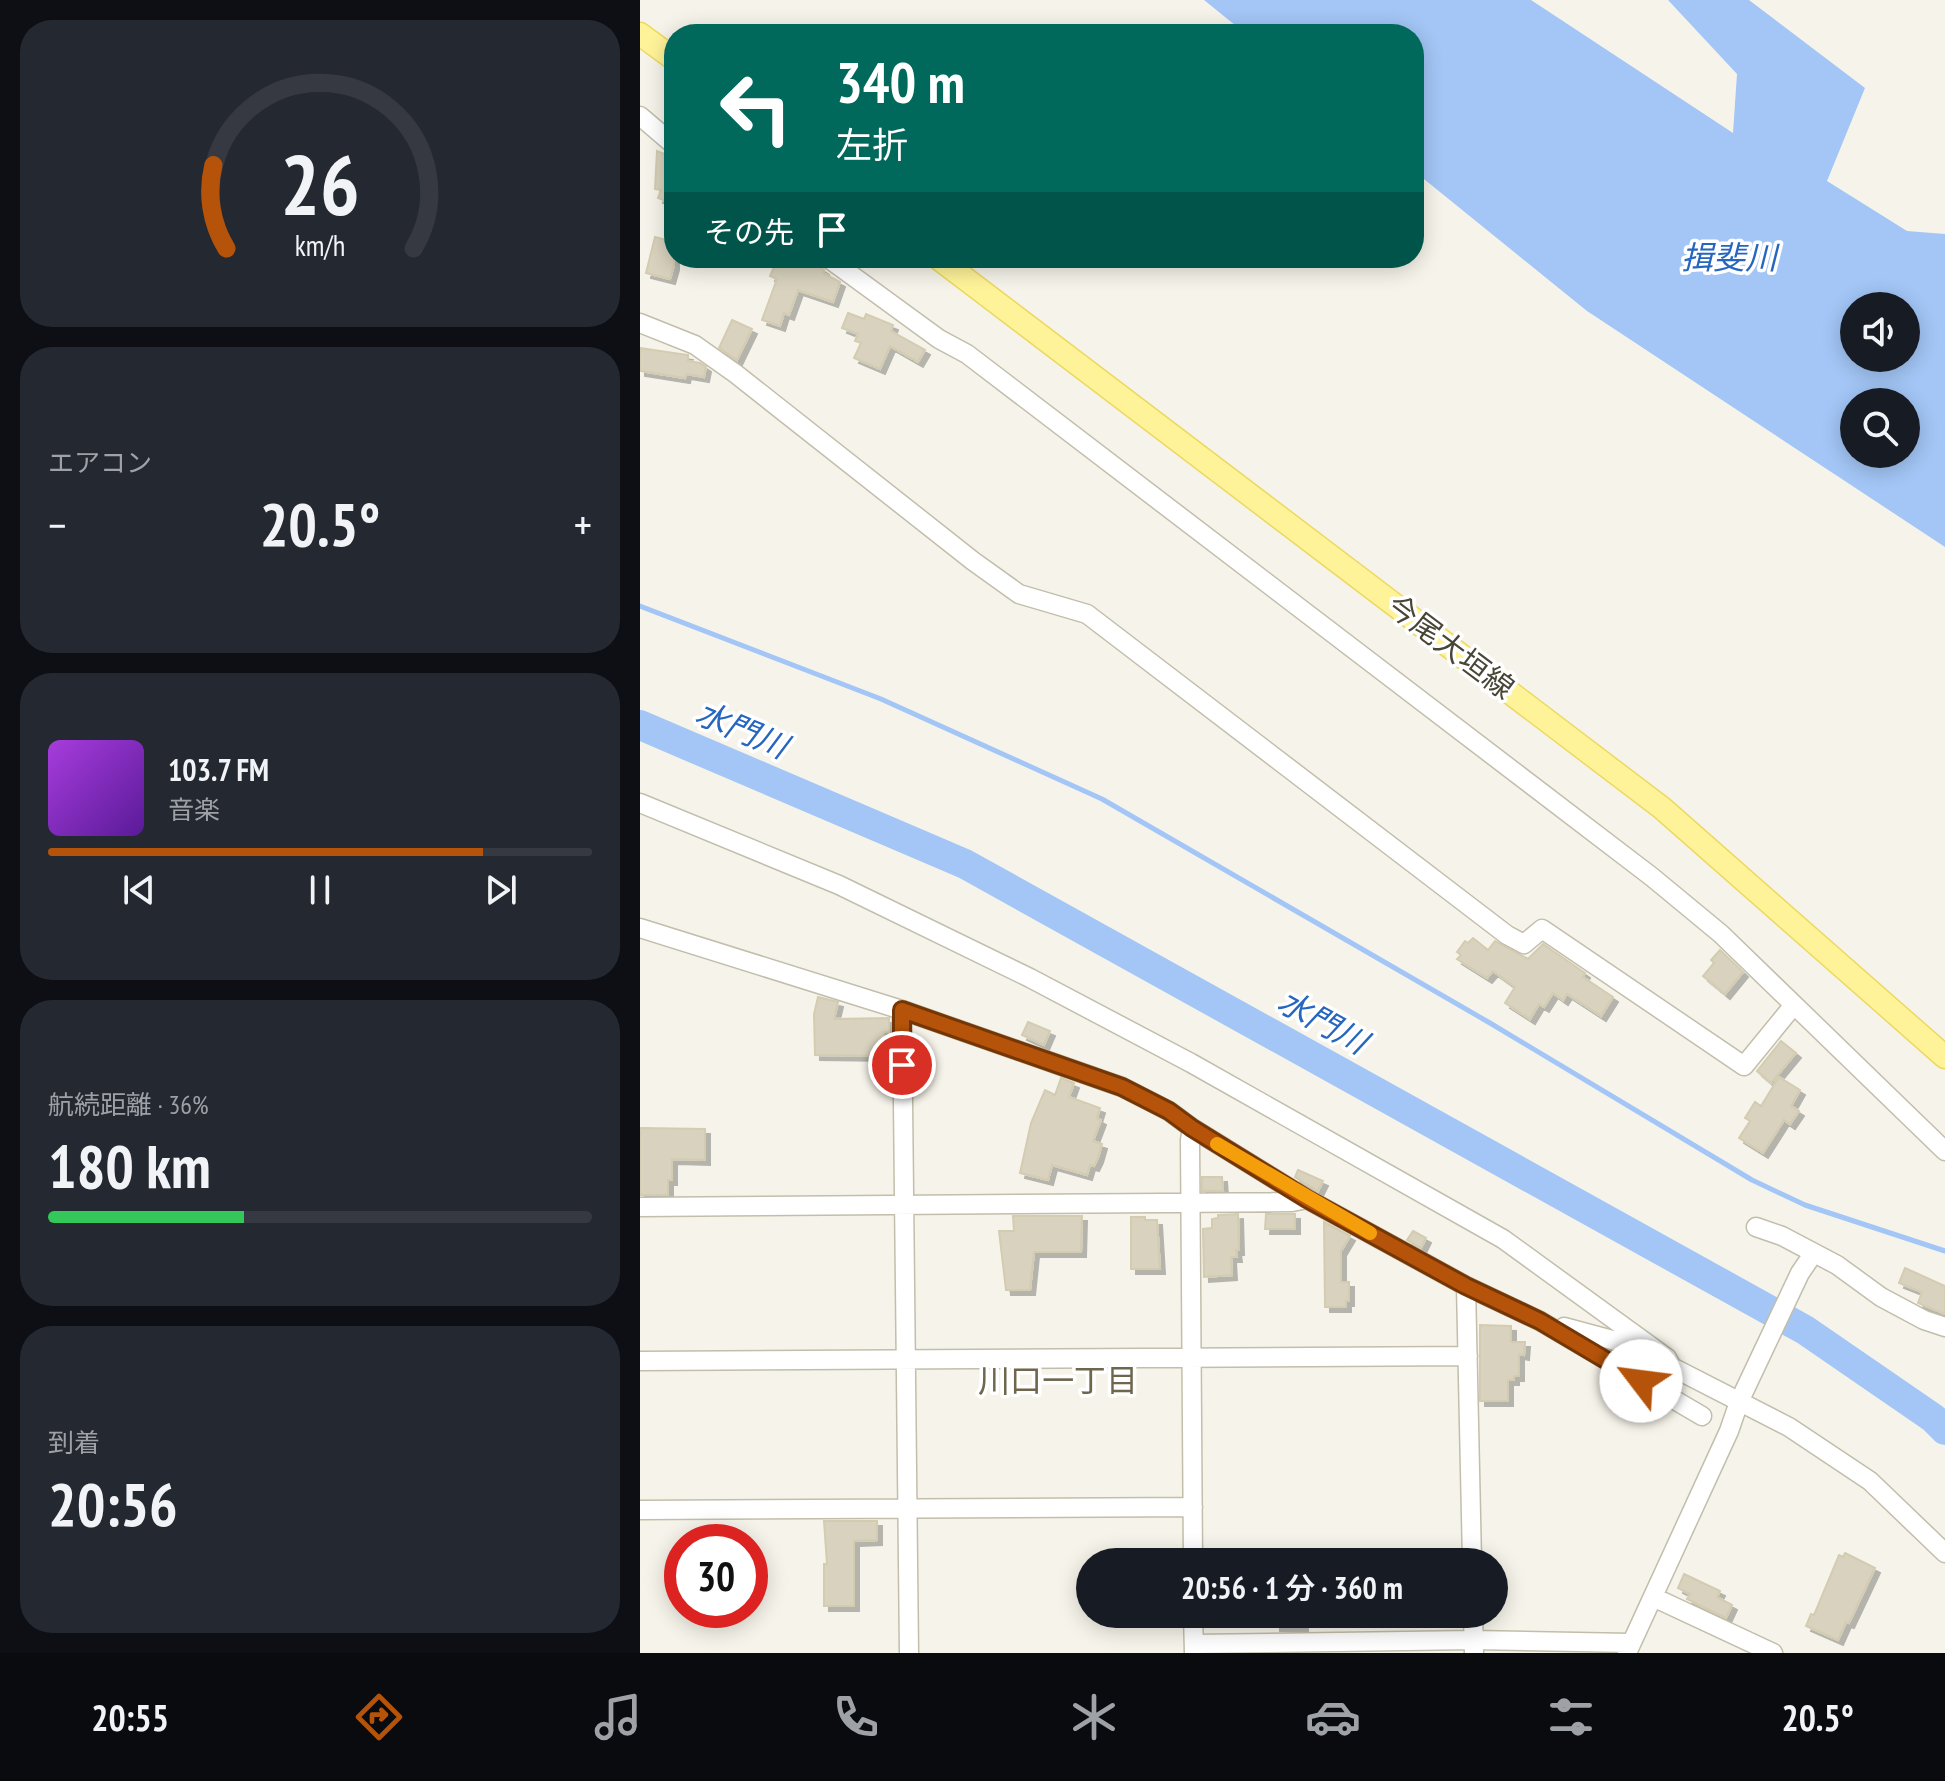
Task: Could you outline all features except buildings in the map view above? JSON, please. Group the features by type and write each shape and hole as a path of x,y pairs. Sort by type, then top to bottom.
{"main road":[{"path":"640,34 664,52"},
{"name":"今尾大垣線","path":"951,268 1662,808 1945,1057"}],"street":[{"path":"640,116 664,136"},
{"path":"842,268 939,339 967,354 1652,877 1721,934 1945,1151"},
{"path":"640,323 695,345 736,374 1019,594 1087,614 1507,935 1524,944 1542,929 1744,1066 1793,1006"},
{"path":"640,803 839,885 1030,978 1191,1063 1503,1239 1667,1358 1672,1367"},
{"path":"640,928 902,1010 1122,1087 1169,1111 1307,1199 1466,1286 1540,1321 1702,1416"},
{"path":"902,1010 909,1653"},
{"path":"1192,1128 1193,1548"},
{"path":"640,1207 1292,1202 1307,1199"},
{"path":"1756,1227 1782,1236 1837,1265 1881,1297 1924,1320 1945,1327"},
{"path":"1193,1628 1194,1649 1629,1648 1743,1395 1800,1273 1813,1254"},
{"path":"1466,1286 1472,1548"},
{"path":"1540,1321 1627,1344 1672,1367 1743,1395 1870,1481 1945,1553"},
{"path":"640,1361 1468,1356"},
{"path":"640,1510 1193,1507"},
{"path":"1653,1597 1773,1653"}],"water":[{"name":"揖斐川","path":"1204,0 1531,0 1733,133 1737,74 1668,0 1749,0 1865,88 1827,181 1907,231 1945,234 1945,547 1587,311 1424,179 1424,24 1234,24"}],"waterway":[{"path":"640,606 881,699 1102,799 1490,1023 1752,1180 1805,1205 1945,1251"},
{"name":"水門川","path":"640,725 965,864 1805,1330 1933,1418 1945,1430"}],"slow traffic":[{"path":"1217,1144 1370,1233"}],"district":[{"name":"川口一丁目","path":"1058,1380"}],"route":[{"path":"902,1065 902,1010 1122,1087 1169,1111 1307,1199 1466,1286 1540,1321 1641,1381"}]}
